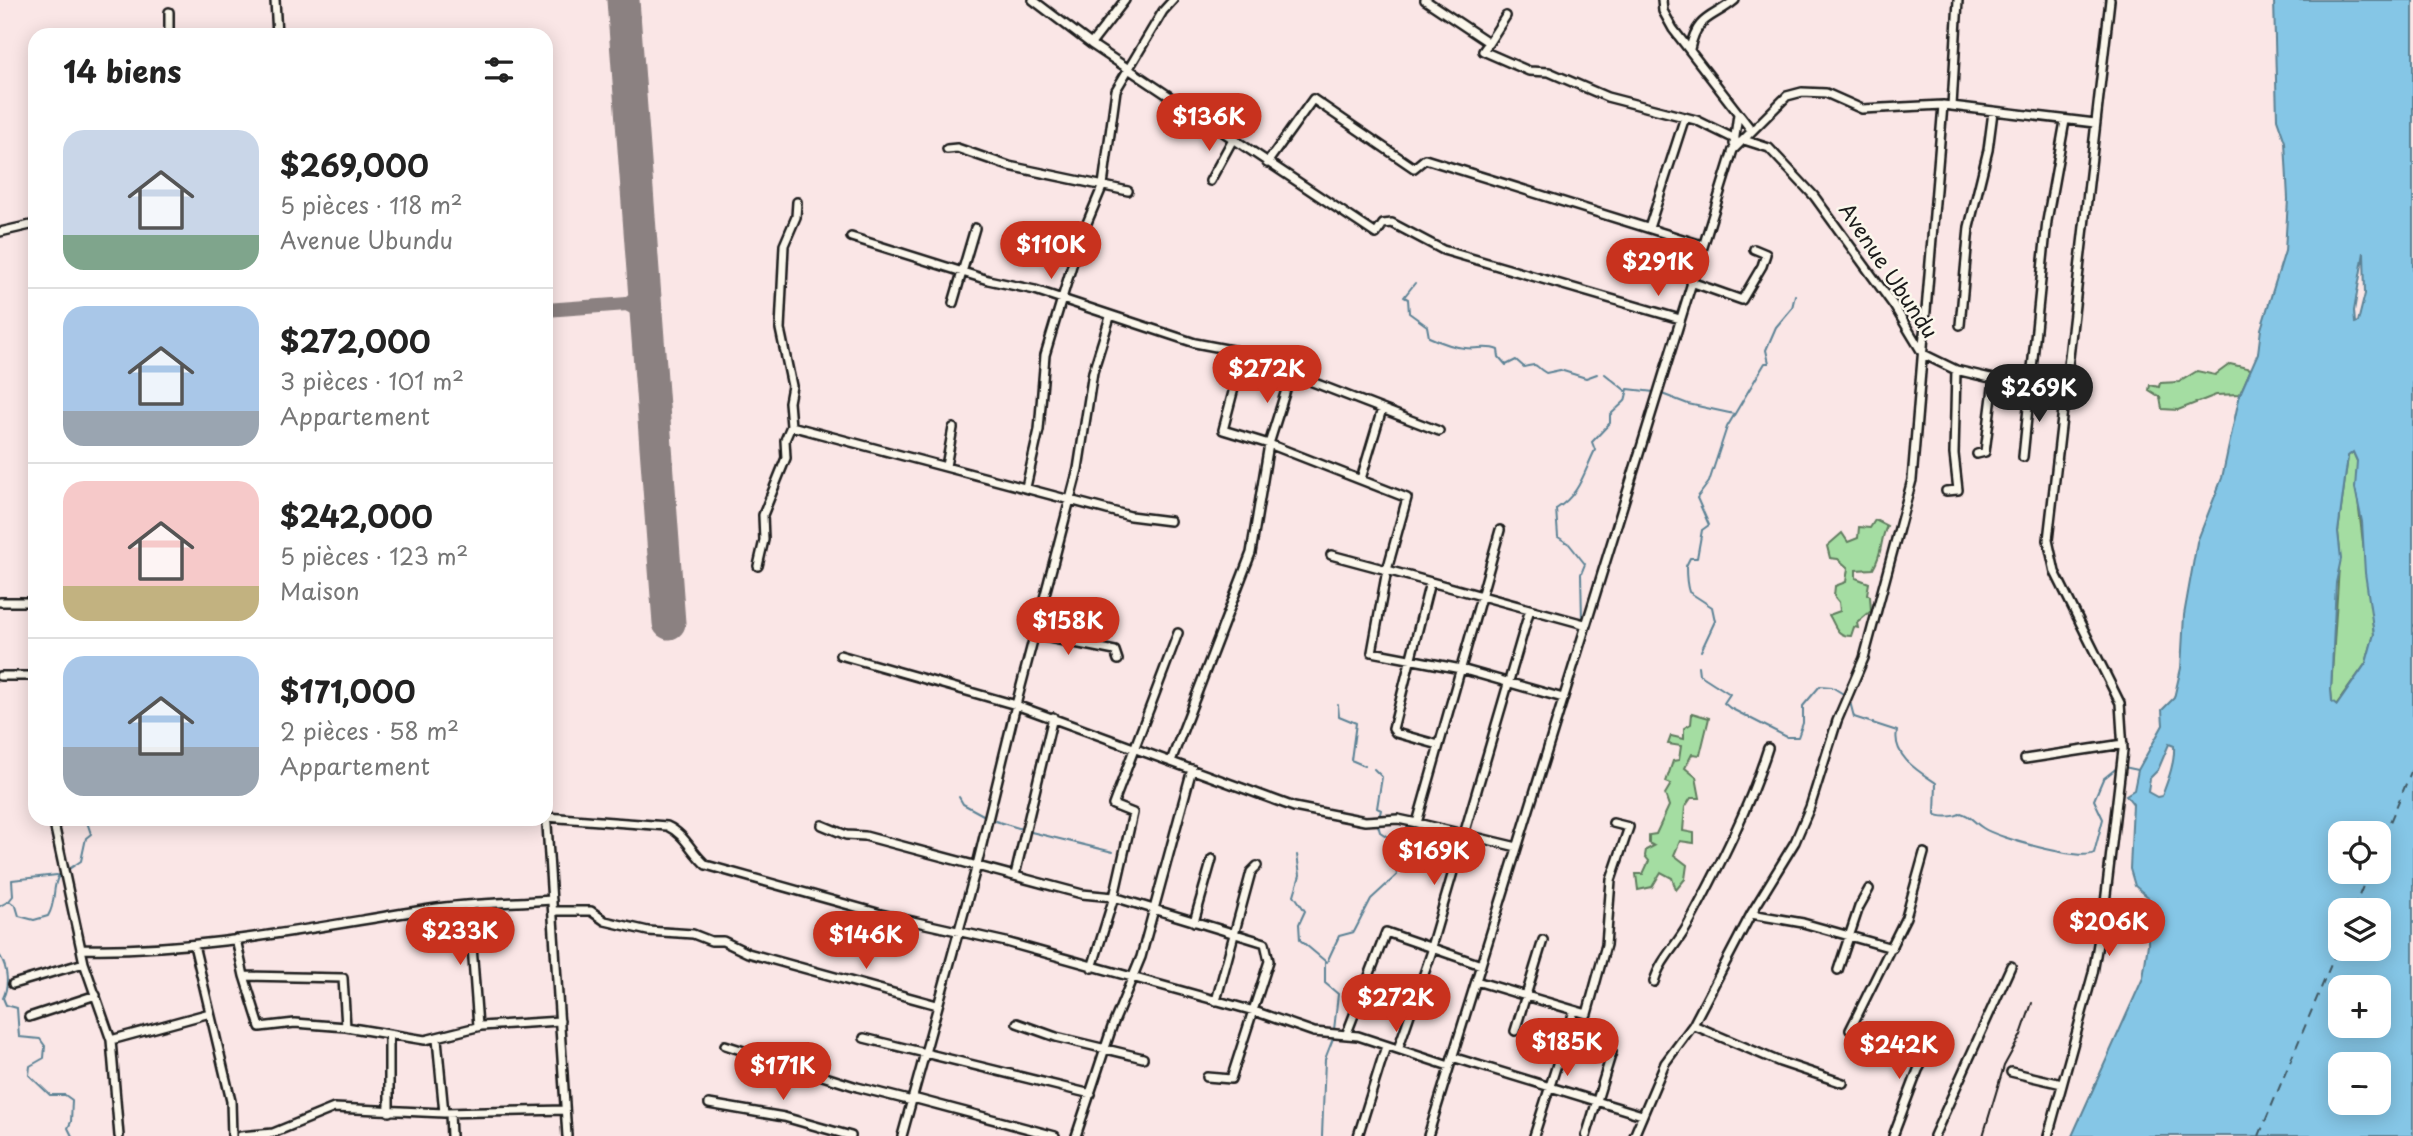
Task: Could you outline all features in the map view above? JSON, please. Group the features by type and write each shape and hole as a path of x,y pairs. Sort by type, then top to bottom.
{"street":[{"path":"275,0 277,28"},
{"path":"1033,0 1091,44 1376,234 1383,224 1392,223 1445,250 1680,319"},
{"path":"1091,44 1125,0"},
{"path":"1026,487 1039,430 1045,355 1079,242 1102,185 1116,90 1163,11 1173,0"},
{"path":"1425,0 1453,16 1488,44"},
{"path":"1662,0 1665,15 1752,131"},
{"path":"1690,49 1693,35 1701,21 1711,13 1721,12 1735,0"},
{"path":"1952,106 1958,0"},
{"path":"2048,1136 2093,973 2122,767 2120,703 2051,558 2048,521 2067,396 2110,0"},
{"path":"169,12 169,28"},
{"path":"1506,16 1483,51 1529,71 1549,72 1607,97 1709,125 1735,139"},
{"path":"1733,150 1787,96 1802,92 1826,93 1862,109 1943,105 2095,123"},
{"path":"1267,163 1313,99 1414,168 1425,159 1702,245"},
{"path":"1634,1136 1665,1063 1693,1025 1751,914 1795,842 1810,807 1847,695 1864,658 1907,501 1923,354 1943,105"},
{"path":"1960,325 1969,227 1988,150 1993,112"},
{"path":"1430,1135 1584,624 1733,150 1738,113"},
{"path":"1649,228 1685,117"},
{"path":"2023,457 2047,216 2065,121"},
{"path":"1210,181 1233,139"},
{"name":"Avenue Ubundu","path":"1744,140 1769,148 1814,196 1894,306 1923,354 1956,370 2067,396"},
{"path":"947,149 957,148 1009,166 1128,191"},
{"path":"758,566 764,540 763,515 786,458 785,440 791,426 789,402 792,386 780,329 784,245 796,217 797,202"},
{"path":"0,232 28,226"},
{"path":"953,303 975,228"},
{"path":"851,237 1195,343 1256,355 1291,374 1439,432"},
{"path":"1691,282 1742,300 1766,254 1754,249"},
{"path":"902,1136 977,865 1078,469 1093,372 1110,317"},
{"path":"1243,354 1223,430 1269,444 1407,498 1387,570 1371,652 1461,669 1563,698"},
{"path":"1946,491 1958,490 1954,454 1956,370"},
{"path":"1171,761 1251,553 1269,444 1291,374"},
{"path":"1977,454 1985,452 1994,380"},
{"path":"1361,479 1382,409"},
{"path":"791,426 1130,516 1170,521"},
{"path":"946,466 953,428"},
{"path":"1417,823 1500,530"},
{"path":"1331,555 1584,624"},
{"path":"1430,582 1394,729 1396,733 1439,745"},
{"path":"0,602 28,602"},
{"path":"1398,1049 1432,948 1530,609"},
{"path":"1092,968 1114,897 1133,813 1113,805 1178,633"},
{"path":"1034,635 1115,651 1118,660"},
{"path":"840,655 1016,705 1294,807 1365,821 1398,820 1417,823 1517,847"},
{"path":"0,676 28,676"},
{"path":"1015,875 1053,718"},
{"path":"2025,759 2123,744"},
{"path":"1654,982 1688,926 1744,815 1768,747"},
{"path":"1076,1136 1155,910 1182,796 1192,769"},
{"path":"553,817 667,826 681,835 692,853 706,865 957,933 1006,942 1254,1011 1314,1032 1343,1033 1449,1066"},
{"path":"1476,981 1587,1014 1606,945 1611,880 1629,827 1613,823"},
{"path":"822,825 846,835 865,836 1082,894 1114,897 1265,944 1269,961 1231,1079 1208,1077"},
{"path":"55,826 84,963 111,1040 119,1136"},
{"path":"548,826 567,1136"},
{"path":"1850,1030 1906,917 1924,853"},
{"path":"1194,922 1212,859"},
{"path":"1216,1001 1251,872 1257,866"},
{"path":"1838,970 1859,907 1869,889"},
{"path":"81,949 138,950 236,939 431,909 552,900"},
{"path":"469,906 478,1026"},
{"path":"553,911 591,911 604,920 646,931 693,934 711,942 723,941 748,953 937,1005"},
{"path":"1751,914 1892,948"},
{"path":"1343,1033 1385,933 1481,965"},
{"path":"236,939 254,1017 260,1027 295,1023 346,1027 405,1040 437,1039 481,1026 560,1021"},
{"path":"1515,1031 1543,940"},
{"path":"194,944 231,1101 232,1136"},
{"path":"13,984 84,963"},
{"path":"1934,1136 2011,966"},
{"path":"244,976 339,976 345,982 346,1027"},
{"path":"29,1017 96,995"},
{"path":"1534,1136 1574,1011"},
{"path":"111,1040 210,1013"},
{"path":"1017,1023 1056,1037 1143,1058"},
{"path":"1693,1025 1780,1062 1843,1083"},
{"path":"388,1036 389,1112"},
{"path":"864,1038 1091,1094"},
{"path":"437,1039 451,1136"},
{"path":"1893,1136 1918,1070 1934,1042"},
{"path":"725,1045 857,1087 1055,1136"},
{"path":"1358,1136 1386,1046"},
{"path":"1586,1136 1612,1052"},
{"path":"1452,1058 1642,1115"},
{"path":"2011,1072 2062,1084"},
{"path":"709,1104 785,1117 851,1136"},
{"path":"241,1136 273,1133 334,1108 447,1113 565,1110"}],"green space":[{"path":"2230,364 2251,369 2240,394 2216,395 2178,410 2162,409 2160,397 2149,390 2150,385 2159,387 2160,383 2179,382 2197,371 2215,375"},
{"path":"2353,452 2357,461 2357,493 2374,634 2366,663 2336,705 2332,701 2331,690 2340,551 2338,532 2348,456"},
{"path":"1875,520 1887,526 1879,557 1873,569 1856,570 1856,578 1869,583 1867,594 1870,596 1871,611 1857,623 1858,628 1854,627 1851,636 1846,636 1837,630 1829,615 1840,611 1839,602 1834,596 1835,586 1846,582 1848,568 1838,559 1830,558 1827,546 1842,533 1848,542 1858,538 1859,527 1870,528"},
{"path":"1692,713 1709,718 1700,755 1692,754 1685,768 1696,777 1700,798 1691,798 1685,807 1683,831 1694,833 1694,843 1680,841 1674,855 1687,865 1685,879 1676,890 1672,878 1661,872 1652,887 1638,890 1636,874 1643,874 1649,861 1645,856 1646,850 1654,846 1649,843 1649,835 1656,834 1669,806 1665,794 1671,784 1666,782 1673,761 1679,760 1681,746 1668,744 1671,736 1684,739 1684,728 1691,724"}],"water":[{"path":"2274,0 2413,0 2413,1136 2072,1136 2143,978 2148,944 2148,897 2135,886 2130,869 2133,804 2126,795 2134,790 2138,770 2163,725 2162,710 2174,698 2181,668 2184,615 2197,542 2222,478 2240,394 2258,353 2261,329 2285,251 2288,199 2285,142 2277,119","holes":["2364,252 2365,294 2358,322 2355,323 2354,311","2353,452 2357,461 2355,488 2362,522 2365,573 2374,634 2366,663 2337,705 2332,701 2331,690 2336,583 2341,559 2338,532 2348,456","2169,744 2174,746 2169,778 2162,796 2157,797 2148,792 2150,778 2158,770"]}],"waterway":[{"path":"1415,283 1404,297 1408,299 1409,313 1427,326 1429,337 1456,347 1498,350 1499,357 1506,365 1516,360 1524,367 1535,365 1546,373 1560,370 1586,378 1597,374"},
{"path":"1701,651 1715,621 1712,607 1689,592 1688,586 1686,566 1690,558 1697,558 1702,530 1709,525 1697,498 1709,482 1727,427 1765,363 1769,363 1766,350 1776,327 1792,308 1795,295"},
{"path":"1605,374 1626,391"},
{"path":"1582,621 1581,574 1585,564 1569,544 1558,537 1556,509 1576,490 1595,450 1592,442 1610,423 1610,415 1625,401 1628,389 1654,392"},
{"path":"1662,394 1688,404 1734,414"},
{"path":"1579,636 1580,626"},
{"path":"1698,666 1699,674 1730,694 1724,703 1730,708 1787,737 1798,737 1803,723 1803,706 1820,686 1832,687 1845,695"},
{"path":"1849,698 1854,717 1897,731 1898,748 1902,755 1914,768 1936,783 1935,814 1948,816 1961,813 1992,832 2039,847 2073,854 2094,853 2103,819 2094,800 2103,779 2118,767"},
{"path":"1338,705 1339,716 1356,723 1351,760 1365,766"},
{"path":"2124,767 2138,770"},
{"path":"1374,769 1382,777 1377,808 1381,810 1379,818"},
{"path":"959,797 963,804 985,816"},
{"path":"992,820 1022,829"},
{"path":"1327,962 1339,936 1354,932 1371,899 1397,875 1394,860 1397,848 1394,841 1380,832 1378,825"},
{"path":"69,869 81,861 86,838 91,834 88,826"},
{"path":"1027,831 1113,852"},
{"path":"1297,855 1300,875 1294,895 1305,911 1299,924 1300,940 1325,961 1325,983 1338,994 1334,1030"},
{"path":"9,901 13,896 12,880 57,875"},
{"path":"0,906 9,901 16,906 19,916 34,920 48,916 59,875"},
{"path":"0,956 7,977 3,998 6,1005 17,1008 19,1037 40,1039 45,1046 44,1058 30,1066 29,1075 50,1095 65,1095 72,1100 71,1122 68,1128 72,1136"},
{"path":"1322,1136 1325,1059 1334,1036"}],"ferry route":[{"path":"2390,821 2413,767"},
{"path":"2358,898 2364,884"},
{"path":"2259,1136 2332,961"}],"taxiway":[{"path":"553,309 627,304 640,294 644,282"},
{"path":"627,304 642,312 647,321"}],"runway":[{"path":"623,0 669,623"}],"railway":[{"path":"1983,1136 2004,1066 2021,1035 2032,1003"}]}
